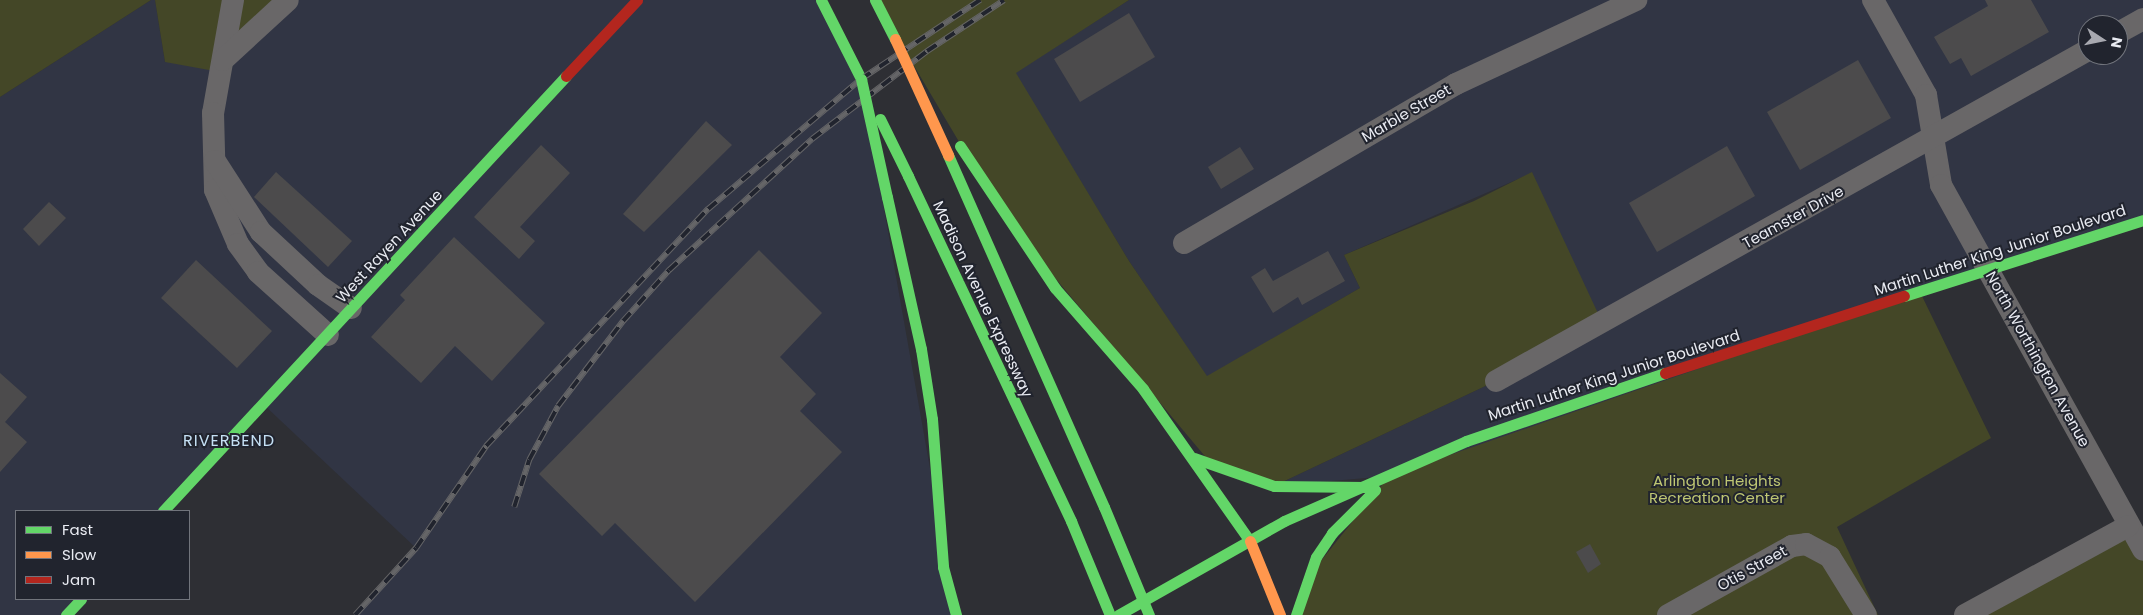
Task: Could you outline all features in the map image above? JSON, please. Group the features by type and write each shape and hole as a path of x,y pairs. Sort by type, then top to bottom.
{"main road":[{"name":"West Rayen Avenue","path":"164,510 637,0"},
{"name":"Madison Avenue Expressway","path":"821,0 908,176 1071,522 1110,615"},
{"name":"Madison Avenue Expressway","path":"875,0 948,155 1104,507 1149,615"},
{"path":"895,39 960,146 1055,288 1143,389 1194,458 1250,541 1280,615"},
{"path":"861,79 921,349 932,419 943,567 956,615"},
{"name":"Martin Luther King Junior Boulevard","path":"1118,615 1250,541 1389,476 1552,409 1989,271 2143,220"},
{"path":"1194,458 1238,477 1274,486 1365,487"},
{"path":"1296,615 1304,582 1332,533 1389,476"},
{"path":"66,615 80,600"}],"street":[{"path":"233,0 213,113 214,190 238,244 258,272 328,335"},
{"path":"223,60 288,0"},
{"name":"Marble Street","path":"1184,243 1456,84 1636,0"},
{"name":"North Worthington Avenue","path":"1873,0 1926,95 1941,185 2128,526 2143,550"},
{"path":"2128,27 2143,19"},
{"name":"Teamster Drive","path":"1496,381 2078,56"},
{"path":"215,161 261,232 318,285 352,308"},
{"path":"1965,615 2128,526"},
{"name":"Otis Street","path":"1668,615 1792,546 1806,544 1830,557 1866,615"}],"shaded area":[{"path":"151,0 155,0 165,62 288,0 821,0 861,79 956,615 355,615 416,548 263,404 164,510 15,510 15,600 80,600 66,615 0,615 0,97"},
{"path":"1129,0 2143,0 2143,220 1389,476 1274,486 1496,381 1532,173 1344,255 1360,288 1207,377 1129,261 1015,73"}],"green space":[{"path":"0,0 151,0 0,97"},
{"path":"155,0 288,0 220,72 165,62"},
{"path":"875,0 1129,0 1016,73 1129,261 1207,376 1360,288 1344,255 1474,201 1532,172 1603,324 1496,381 1274,486 1214,467 1003,216"},
{"name":"Arlington Heights Recreation Center","path":"1920,292 1991,438 1837,527 1878,615 1296,615 1304,582 1389,476"},
{"path":"2128,526 2143,550 2143,615 1965,615"}],"building":[{"path":"1985,0 2031,0 2049,32 1971,76 1961,58 1950,64 1934,37 1988,6"},
{"path":"1129,13 1155,57 1080,102 1054,59"},
{"path":"1858,60 1891,118 1800,170 1767,112"},
{"path":"706,121 732,145 644,232 623,214"},
{"path":"541,145 570,173 520,227 535,241 519,259 474,217"},
{"path":"1727,146 1755,196 1657,252 1629,203"},
{"path":"1240,147 1254,169 1221,189 1208,167"},
{"path":"276,172 352,241 328,267 254,197"},
{"path":"49,202 66,218 39,246 23,229"},
{"path":"454,237 545,323 492,381 455,346 421,383 371,337 405,300 400,295"},
{"path":"759,250 822,313 780,357 816,394 800,411 842,452 695,602 615,523 602,536 539,474"},
{"path":"1328,251 1345,281 1302,305 1298,297 1273,313 1251,277 1265,268 1273,281"},
{"path":"196,260 272,331 237,368 161,298"},
{"path":"0,373 27,397 5,422 27,442 0,472"},
{"path":"1590,544 1601,564 1588,573 1576,552"}],"railway":[{"path":"355,615 416,548 486,446 708,209 861,79 980,0"},
{"path":"514,507 529,460 558,406 623,321 669,270 812,139 927,51 1004,0"}],"traffic: fast":[{"path":"821,0 861,79"},
{"path":"875,0 895,39"},
{"path":"164,510 566,76"},
{"path":"861,79 887,197"},
{"path":"880,119 908,176"},
{"path":"960,146 1055,288 1143,389 1250,541"},
{"path":"948,155 1104,507"},
{"path":"908,176 1071,521 1110,615"},
{"path":"887,197 921,349 932,419 943,567 956,615"},
{"path":"1904,296 2143,220"},
{"path":"1118,615 1284,521 1466,441 1665,373"},
{"path":"1194,458 1274,486 1365,487"},
{"path":"1296,615 1316,557 1332,533 1375,490"},
{"path":"1104,507 1149,615"},
{"path":"66,615 80,600"}],"traffic: slow":[{"path":"895,39 948,155"},
{"path":"1250,541 1280,615"}],"traffic: jam":[{"path":"566,76 637,0"},
{"path":"1665,373 1904,296"}],"district":[{"name":"RIVERBEND","path":"229,441"}]}
